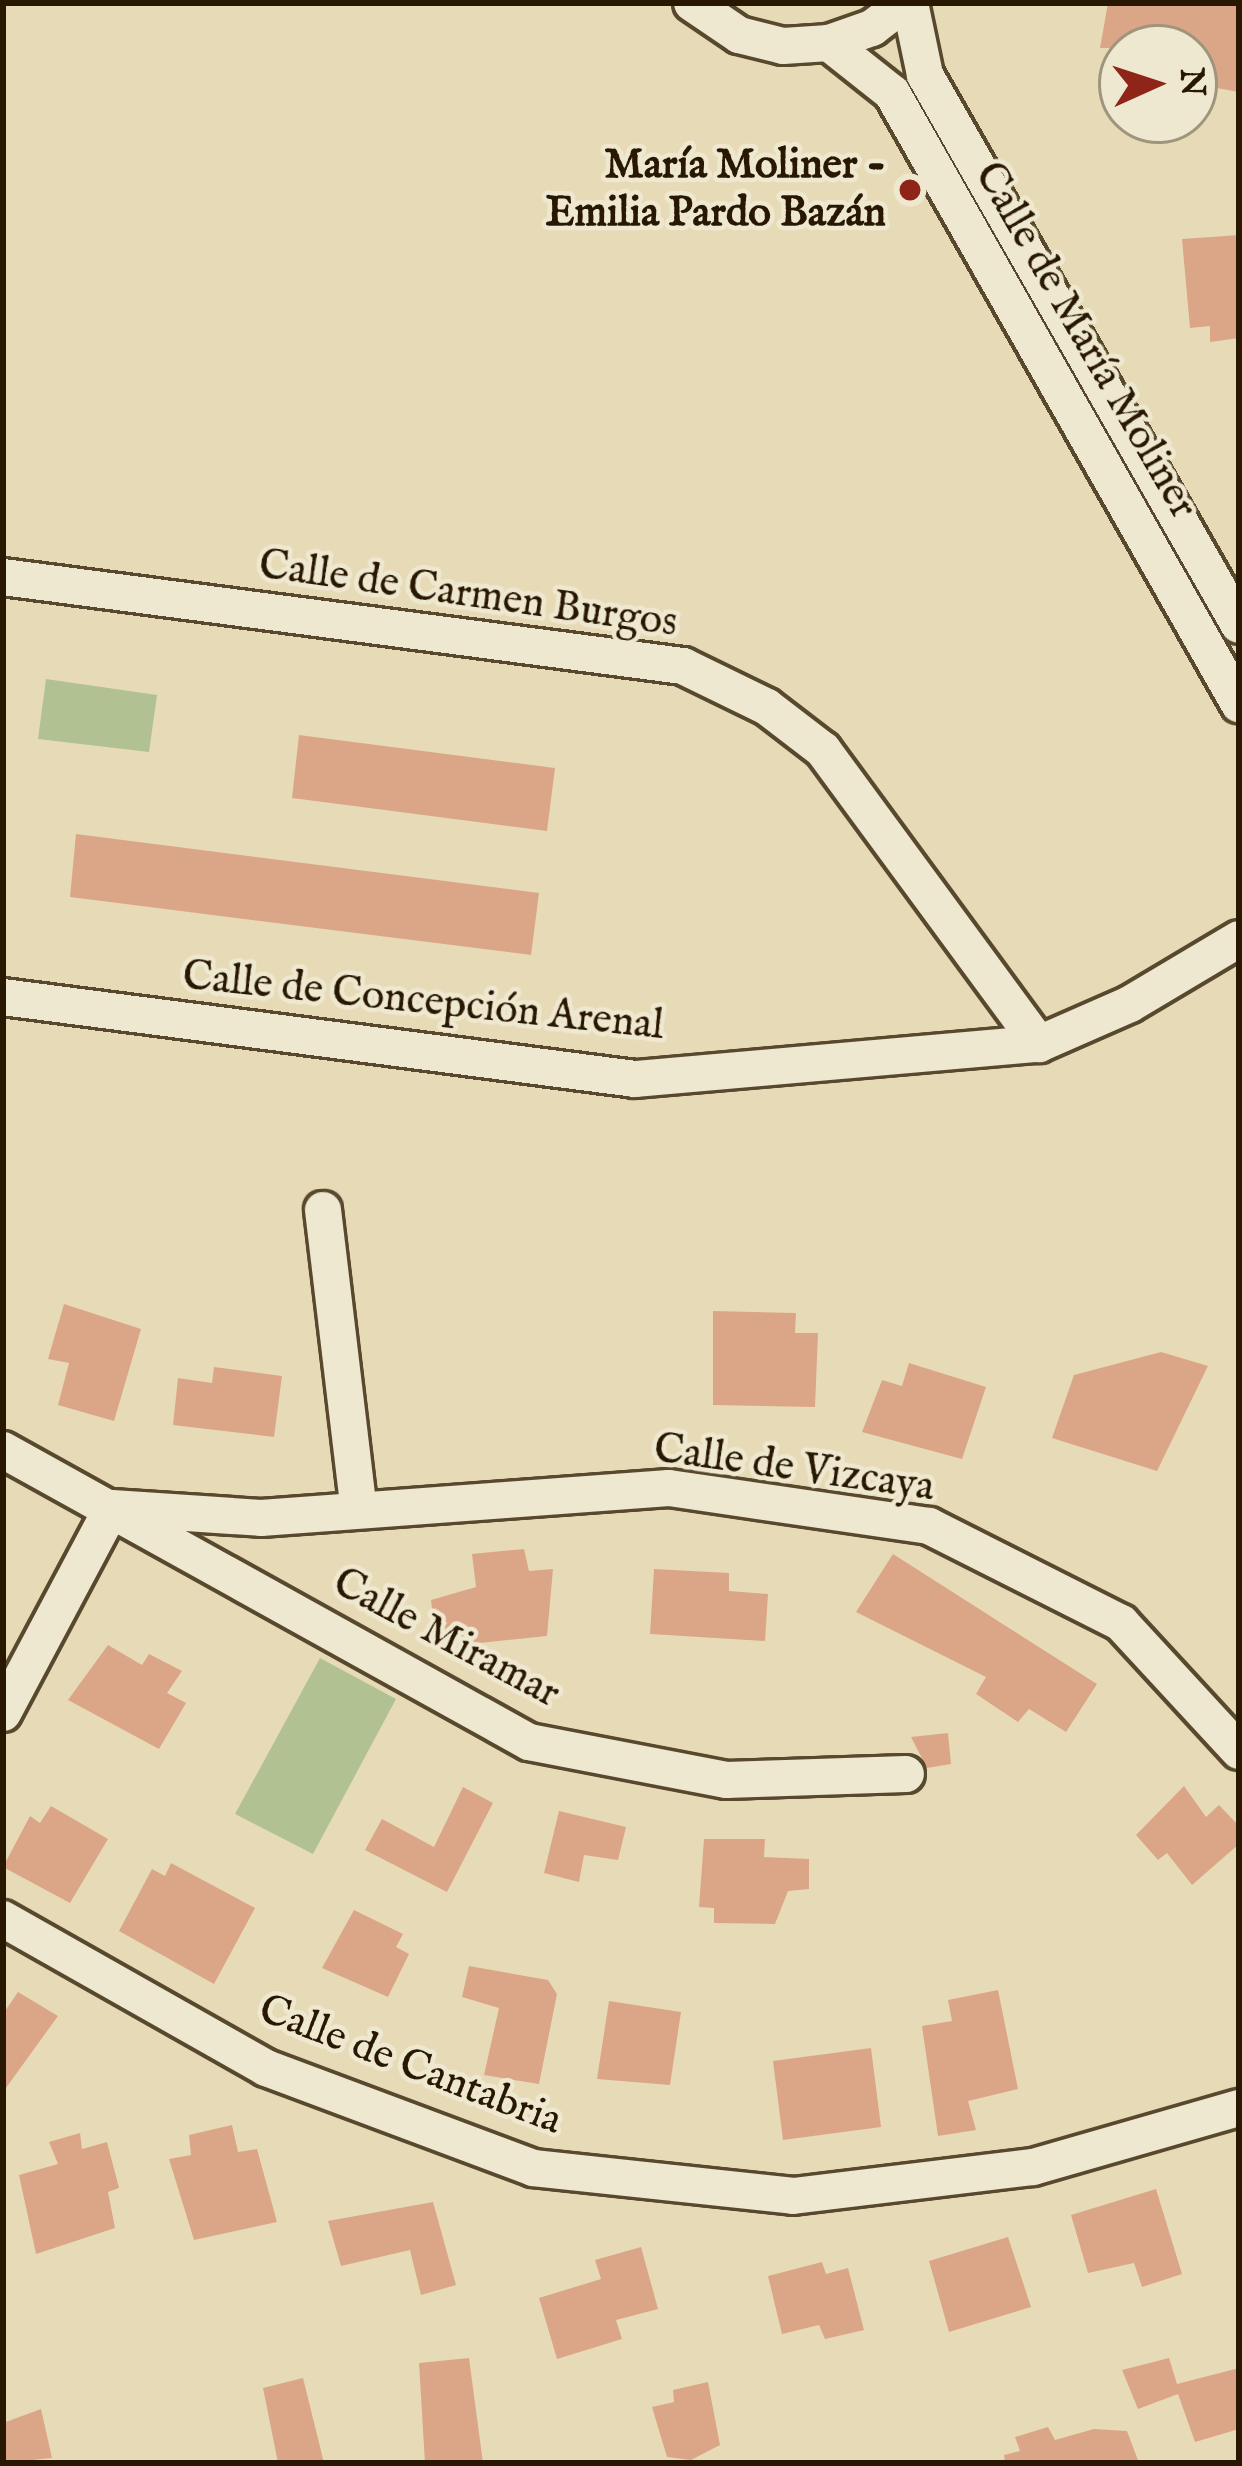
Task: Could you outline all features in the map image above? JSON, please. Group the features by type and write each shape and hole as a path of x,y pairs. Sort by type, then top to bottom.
{"street":[{"path":"692,3 739,34 783,46 829,44 872,28 908,3"},
{"name":"Calle de María Moliner","path":"908,3 926,74 1239,625"},
{"name":"Calle de María Moliner","path":"829,44 892,94 1239,704"},
{"name":"Calle de Carmen Burgos","path":"3,577 682,666 767,706 823,750 1040,1044"},
{"name":"Calle de Concepción Arenal","path":"3,997 635,1079 1040,1044 1130,1004 1239,939"},
{"path":"323,1210 359,1510"},
{"name":"Calle de Vizcaya","path":"3,1450 112,1508 260,1518 669,1488 929,1526 1121,1623 1239,1751"},
{"path":"3,1713 112,1508"},
{"name":"Calle Miramar","path":"112,1508 529,1742 726,1780 906,1774"},
{"path":"241,1580 260,1518"},
{"name":"Calle de Cantabria","path":"3,1919 266,2068 532,2168 793,2196 1033,2167 1239,2108"}],"green space":[{"path":"46,679 157,695 149,752 38,739"},
{"path":"320,1658 396,1699 313,1854 235,1814"}],"building":[{"path":"1108,3 1239,3 1239,92 1218,88 1218,24 1104,24"},
{"path":"1239,235 1239,338 1210,342 1210,326 1190,328 1182,239"},
{"path":"299,735 555,768 547,831 292,798"},
{"path":"76,834 539,893 531,955 70,897"},
{"path":"64,1304 141,1329 114,1421 58,1405 69,1363 48,1359"},
{"path":"713,1311 796,1313 795,1333 818,1333 815,1407 713,1405"},
{"path":"1161,1352 1208,1366 1157,1471 1052,1438 1074,1375"},
{"path":"909,1363 986,1387 962,1459 862,1432 882,1380 902,1386"},
{"path":"214,1367 282,1376 274,1437 173,1425 178,1378 212,1383"},
{"path":"524,1549 529,1571 553,1569 547,1636 461,1645 461,1632 435,1634 431,1600 476,1587 472,1554"},
{"path":"893,1554 1097,1684 1066,1732 1029,1709 1018,1722 976,1694 986,1677 856,1612"},
{"path":"654,1569 729,1573 729,1591 768,1594 765,1641 650,1634"},
{"path":"108,1645 142,1665 149,1654 182,1671 167,1693 186,1703 159,1749 68,1700"},
{"path":"948,1733 951,1764 927,1768 911,1737"},
{"path":"1184,1786 1206,1817 1219,1805 1239,1826 1239,1844 1192,1885 1167,1853 1158,1860 1136,1835"},
{"path":"463,1787 493,1803 447,1892 365,1850 382,1819 434,1847"},
{"path":"51,1806 108,1839 70,1903 3,1867 30,1816 40,1823"},
{"path":"559,1811 626,1827 618,1860 584,1855 579,1882 544,1873"},
{"path":"704,1839 765,1839 764,1857 809,1859 809,1889 788,1891 775,1924 714,1923 714,1908 699,1907"},
{"path":"171,1863 255,1908 214,1984 119,1931 152,1869 165,1876"},
{"path":"354,1910 403,1934 396,1947 409,1954 388,1997 322,1968"},
{"path":"469,1966 548,1980 557,1994 539,2084 484,2075 499,2008 462,1997"},
{"path":"998,1990 1018,2089 968,2101 976,2130 938,2136 922,2026 952,2021 948,2000"},
{"path":"18,1992 58,2016 3,2092 3,2014"},
{"path":"609,2001 681,2012 670,2085 597,2079"},
{"path":"871,2048 881,2127 783,2140 773,2061"},
{"path":"232,2125 238,2152 257,2149 277,2222 194,2240 169,2159 191,2155 189,2135"},
{"path":"80,2133 82,2149 107,2142 119,2188 108,2192 115,2228 36,2254 19,2175 58,2164 49,2142"},
{"path":"1156,2189 1182,2274 1142,2287 1134,2263 1088,2273 1071,2215"},
{"path":"433,2202 456,2285 421,2295 410,2250 341,2266 328,2221"},
{"path":"1008,2237 1031,2307 949,2332 929,2261"},
{"path":"641,2247 658,2309 616,2320 622,2339 557,2359 539,2298 601,2279 595,2260"},
{"path":"822,2262 826,2274 848,2268 864,2330 825,2339 819,2325 782,2334 768,2276"},
{"path":"469,2358 483,2463 425,2463 419,2363"},
{"path":"1169,2358 1177,2384 1239,2368 1239,2429 1195,2442 1178,2394 1138,2409 1122,2370"},
{"path":"303,2378 324,2463 278,2463 263,2388"},
{"path":"708,2382 720,2445 691,2460 667,2457 652,2407 674,2402 673,2390"},
{"path":"41,2409 52,2458 3,2463 3,2423"},
{"path":"1048,2427 1055,2440 1094,2429 1127,2431 1139,2463 1005,2463 1004,2455 1020,2451 1015,2437"}],"place":[{"name":"María Moliner - Emilia Pardo Bazán","path":"910,190"}]}
